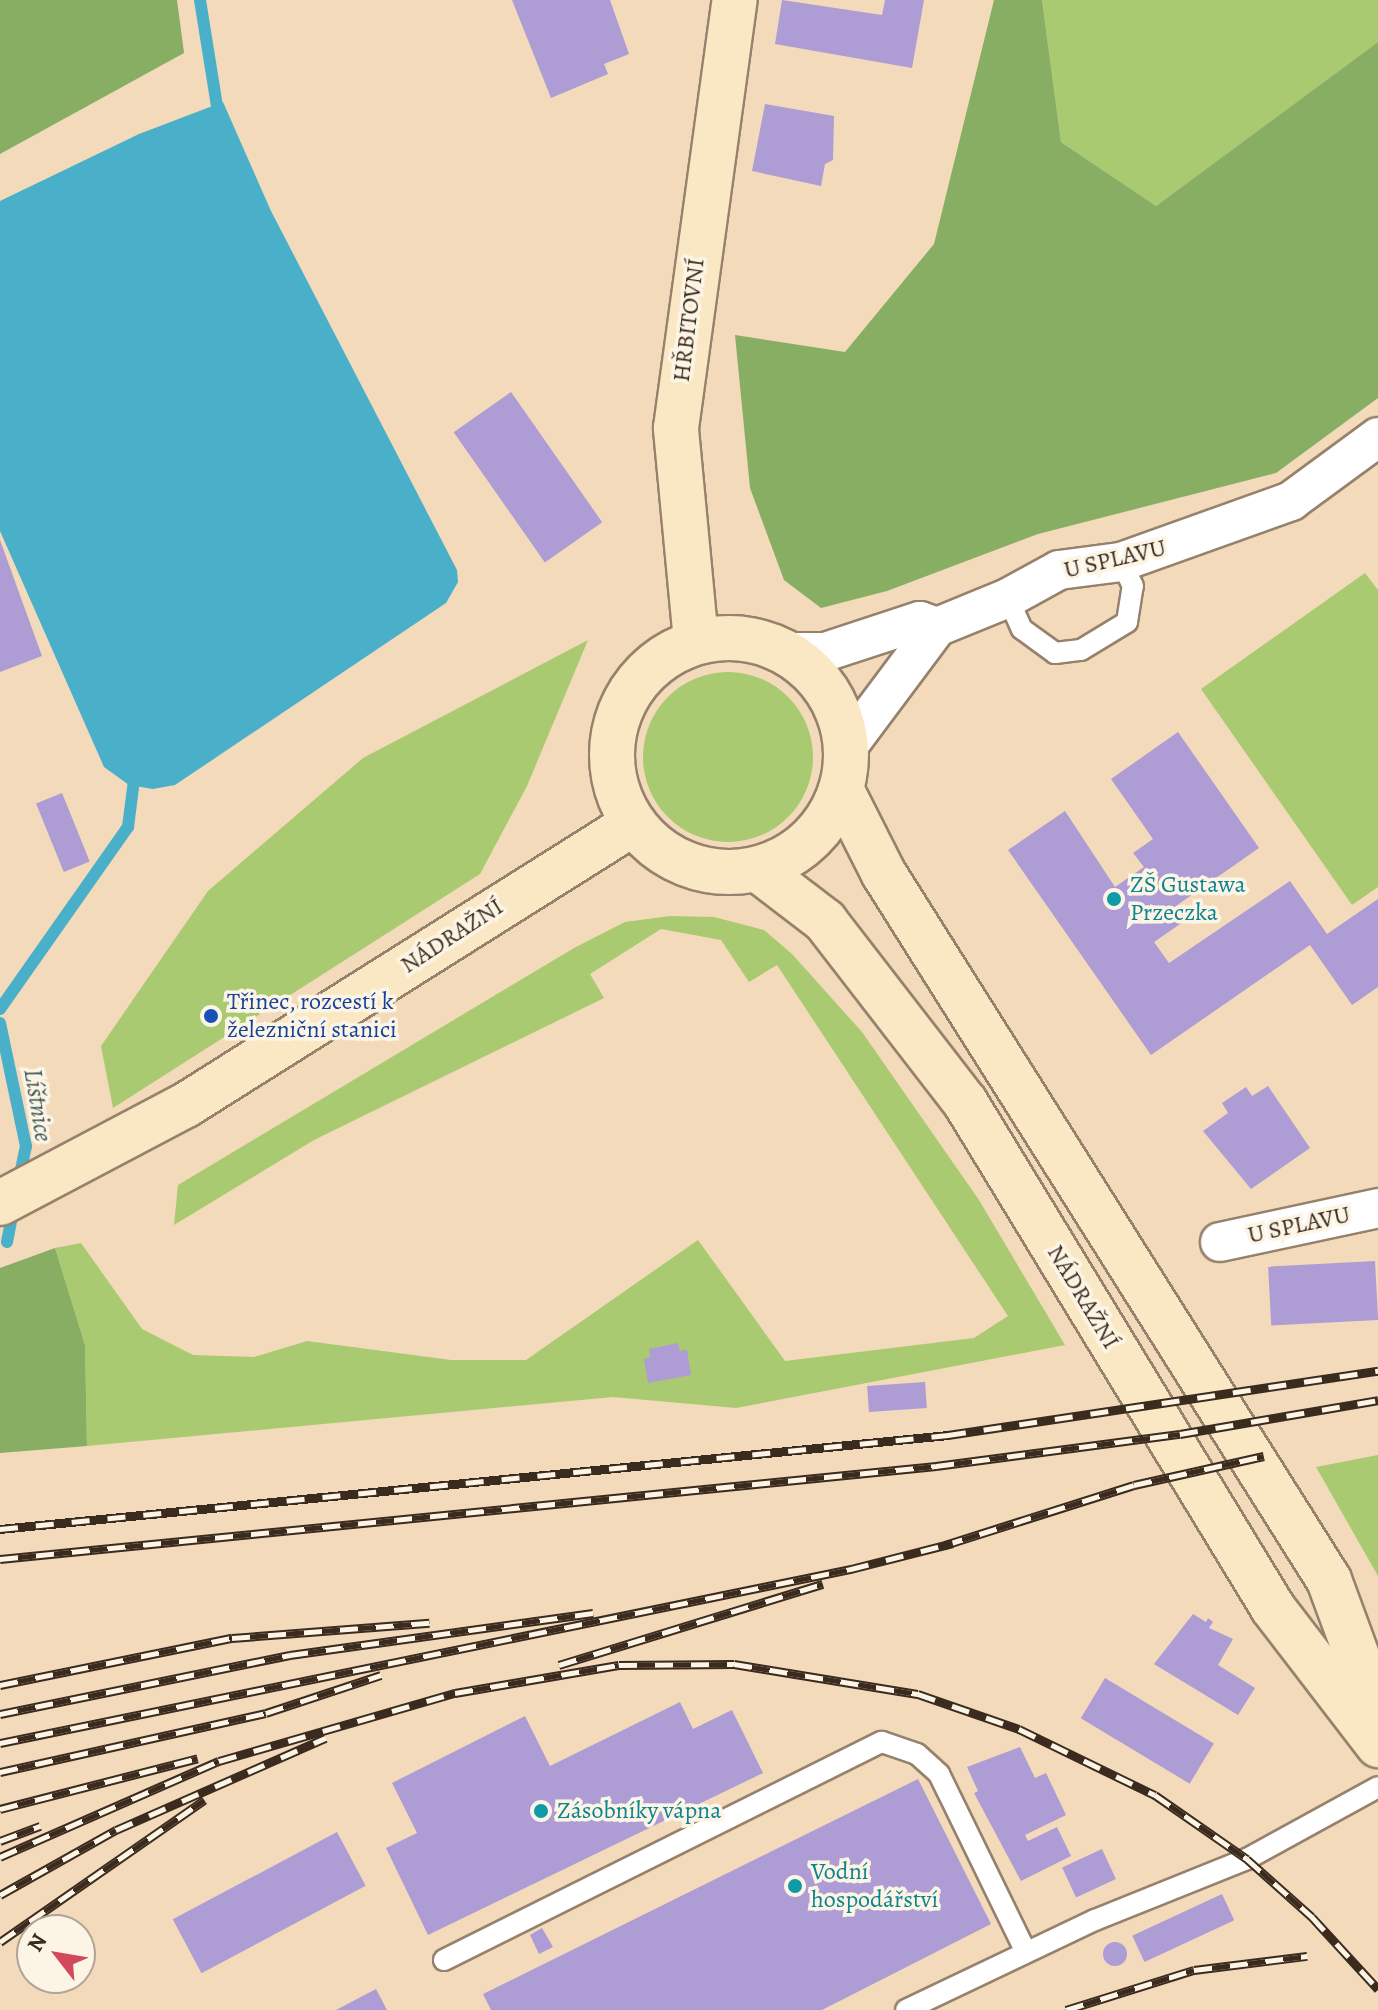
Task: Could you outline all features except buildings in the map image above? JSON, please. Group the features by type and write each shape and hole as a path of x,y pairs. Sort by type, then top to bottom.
{"main road":[{"name":"HŘBITOVNÍ","path":"696,641 676,428 735,0"},
{"path":"746,638 783,652 815,674 835,699 848,746 843,793 802,847 761,872 698,868 662,851 634,823 616,787 609,753 617,708 649,664 696,641 746,638"},
{"path":"843,793 884,874 1329,1580 1378,1713"},
{"name":"NÁDRAŽNÍ","path":"0,1203 186,1105 634,823"},
{"name":"NÁDRAŽNÍ","path":"761,872 825,921 965,1102 1273,1608 1378,1745"}],"street":[{"name":"U SPLAVU","path":"937,627 1008,598 1059,570 1121,562 1291,501 1378,437"},
{"path":"783,652 825,652 920,621 937,627 848,746"},
{"name":"U SPLAVU","path":"1220,1242 1378,1208"}],"lane":[{"path":"1008,598 1022,629 1055,653 1081,650 1127,622 1133,586 1121,562"},
{"path":"444,1960 882,1742 917,1754 939,1774 1026,1952"},
{"path":"906,2010 1026,1952 1247,1859 1378,1787"}],"green space":[{"path":"0,0 177,0 184,53 0,154"},
{"path":"994,0 1042,0 1061,142 1156,206 1378,42 1378,398 1276,473 1038,534 887,591 821,608 784,580 750,488 735,335 845,352 934,244"},
{"path":"1042,0 1378,0 1378,42 1156,206 1061,142"},
{"path":"1365,573 1378,590 1378,887 1352,905 1201,689"},
{"path":"588,640 527,786 480,874 113,1108 101,1046 208,891 363,758"},
{"path":"728,672 760,679 788,697 806,725 813,757 806,789 788,817 760,835 728,842 696,835 668,817 650,789 643,757 650,725 668,697 696,679"},
{"path":"670,916 714,917 764,930 792,954 862,1032 979,1200 1065,1345 736,1408 613,1397 87,1446 85,1345 55,1248 81,1243 142,1329 193,1355 254,1357 307,1341 451,1360 526,1360 698,1240 785,1361 974,1338 1008,1316 777,965 749,982 721,940 661,929 590,974 604,998 314,1140 174,1225 178,1185 574,948 625,922"},
{"path":"55,1248 85,1345 87,1446 0,1453 0,1268"},
{"path":"1378,1455 1378,1576 1316,1467"}],"water":[{"path":"223,102 271,211 457,570 458,582 446,603 175,785 153,789 129,785 104,767 0,531 0,201 139,134"}],"waterway":[{"path":"200,0 219,119"},
{"path":"0,1009 128,827 135,772"},
{"name":"Líštnice","path":"0,1023 26,1146 19,1180"},
{"name":"Líštnice","path":"7,1242 14,1206"}],"railway":[{"path":"0,1529 948,1435 1378,1371"},
{"path":"0,1559 936,1466 1180,1434 1378,1400"},
{"path":"945,1545 1134,1485 1264,1456"},
{"path":"0,1743 851,1569 953,1543"},
{"path":"559,1665 823,1584"},
{"path":"0,1714 290,1655 593,1613"},
{"path":"0,1685 232,1638 429,1623"},
{"path":"0,1857 219,1761 455,1693 619,1665 734,1664 918,1694 1019,1729 1155,1795 1247,1859 1312,1917 1378,1989"},
{"path":"0,1772 266,1713 381,1675"},
{"path":"0,1895 116,1830 326,1738"},
{"path":"0,1809 198,1758"},
{"path":"0,1942 204,1800"},
{"path":"0,1841 40,1826"},
{"path":"1066,2010 1194,1970 1307,1956"}],"place":[{"name":"ZŠ Gustawa Przeczka","path":"1114,899"},
{"name":"Třinec, rozcestí k železniční stanici","path":"211,1016"},
{"name":"Zásobníky vápna","path":"541,1811"},
{"name":"Vodní hospodářství","path":"795,1886"}]}
